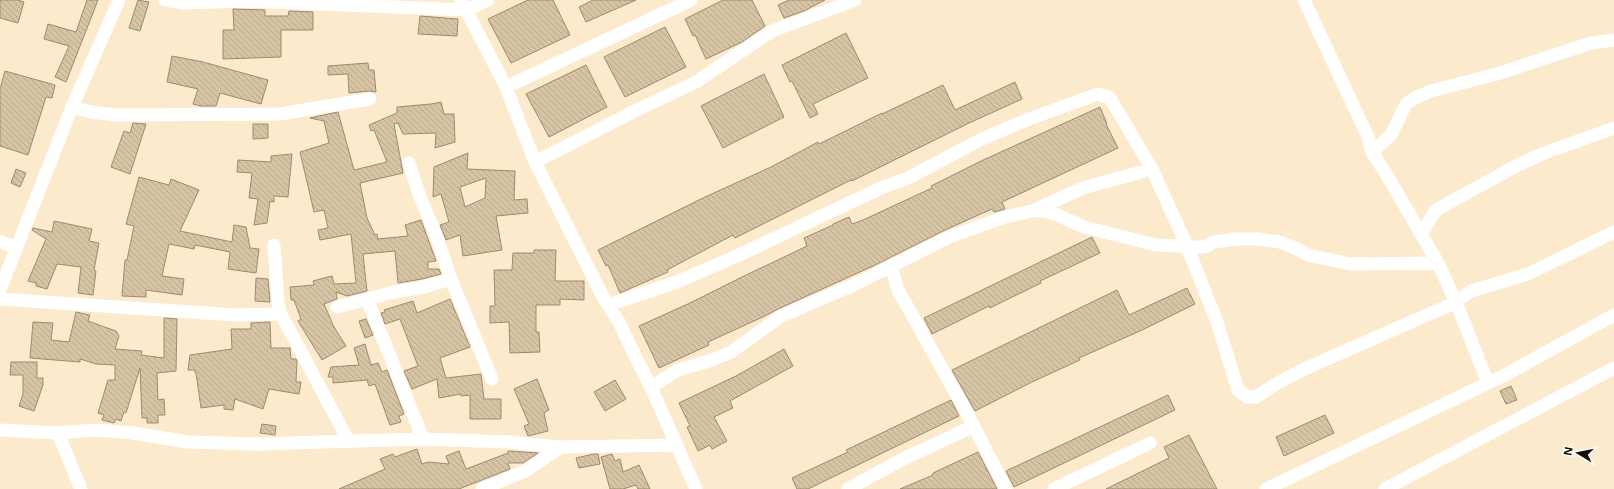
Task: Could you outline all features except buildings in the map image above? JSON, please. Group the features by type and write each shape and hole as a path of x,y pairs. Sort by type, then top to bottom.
{"street":[{"path":"0,290 72,107 119,0"},
{"path":"165,0 184,3 248,0 464,5 488,0"},
{"path":"506,87 691,0"},
{"path":"535,162 638,108 696,82 772,31 855,0"},
{"path":"1304,0 1368,137 1372,152 1438,263 1456,302 1488,383"},
{"path":"464,5 506,87 535,162 608,305 619,322 651,387 696,489"},
{"path":"1372,152 1391,135 1406,104 1415,98 1431,91 1497,74 1591,43 1614,40"},
{"path":"608,305 690,276 814,221 882,188 908,178 982,139 1029,119 1098,94 1110,98 1152,170 1187,246 1217,322 1238,390 1248,397 1256,397 1302,370 1456,302 1472,291 1528,274 1614,232"},
{"path":"72,107 91,112 116,115 280,114 370,99"},
{"path":"1421,234 1436,210 1510,169 1544,153 1614,128"},
{"path":"409,163 420,197 436,235 450,279 492,379"},
{"path":"651,387 678,370 709,361 731,352 781,316 856,284 949,237 1005,217 1030,211 1083,188 1152,170"},
{"path":"1030,211 1042,211 1055,214 1084,228 1156,245 1202,247 1213,242 1225,240 1257,239 1280,242 1308,255 1350,264 1438,263"},
{"path":"0,241 16,248"},
{"path":"274,246 278,303 281,314 348,440"},
{"path":"891,266 898,290 974,426 1006,489"},
{"path":"337,307 394,292 424,288 450,279"},
{"path":"0,299 234,315 281,314"},
{"path":"367,299 423,439"},
{"path":"1266,489 1488,383 1614,315"},
{"path":"1385,489 1614,368"},
{"path":"848,489 903,460 974,426"},
{"path":"0,430 58,433 103,431 133,433 187,442 242,443 423,439 508,442 561,447 677,445"},
{"path":"58,433 81,489"},
{"path":"1054,489 1150,444"},
{"path":"482,489 525,471 561,447"}]}
